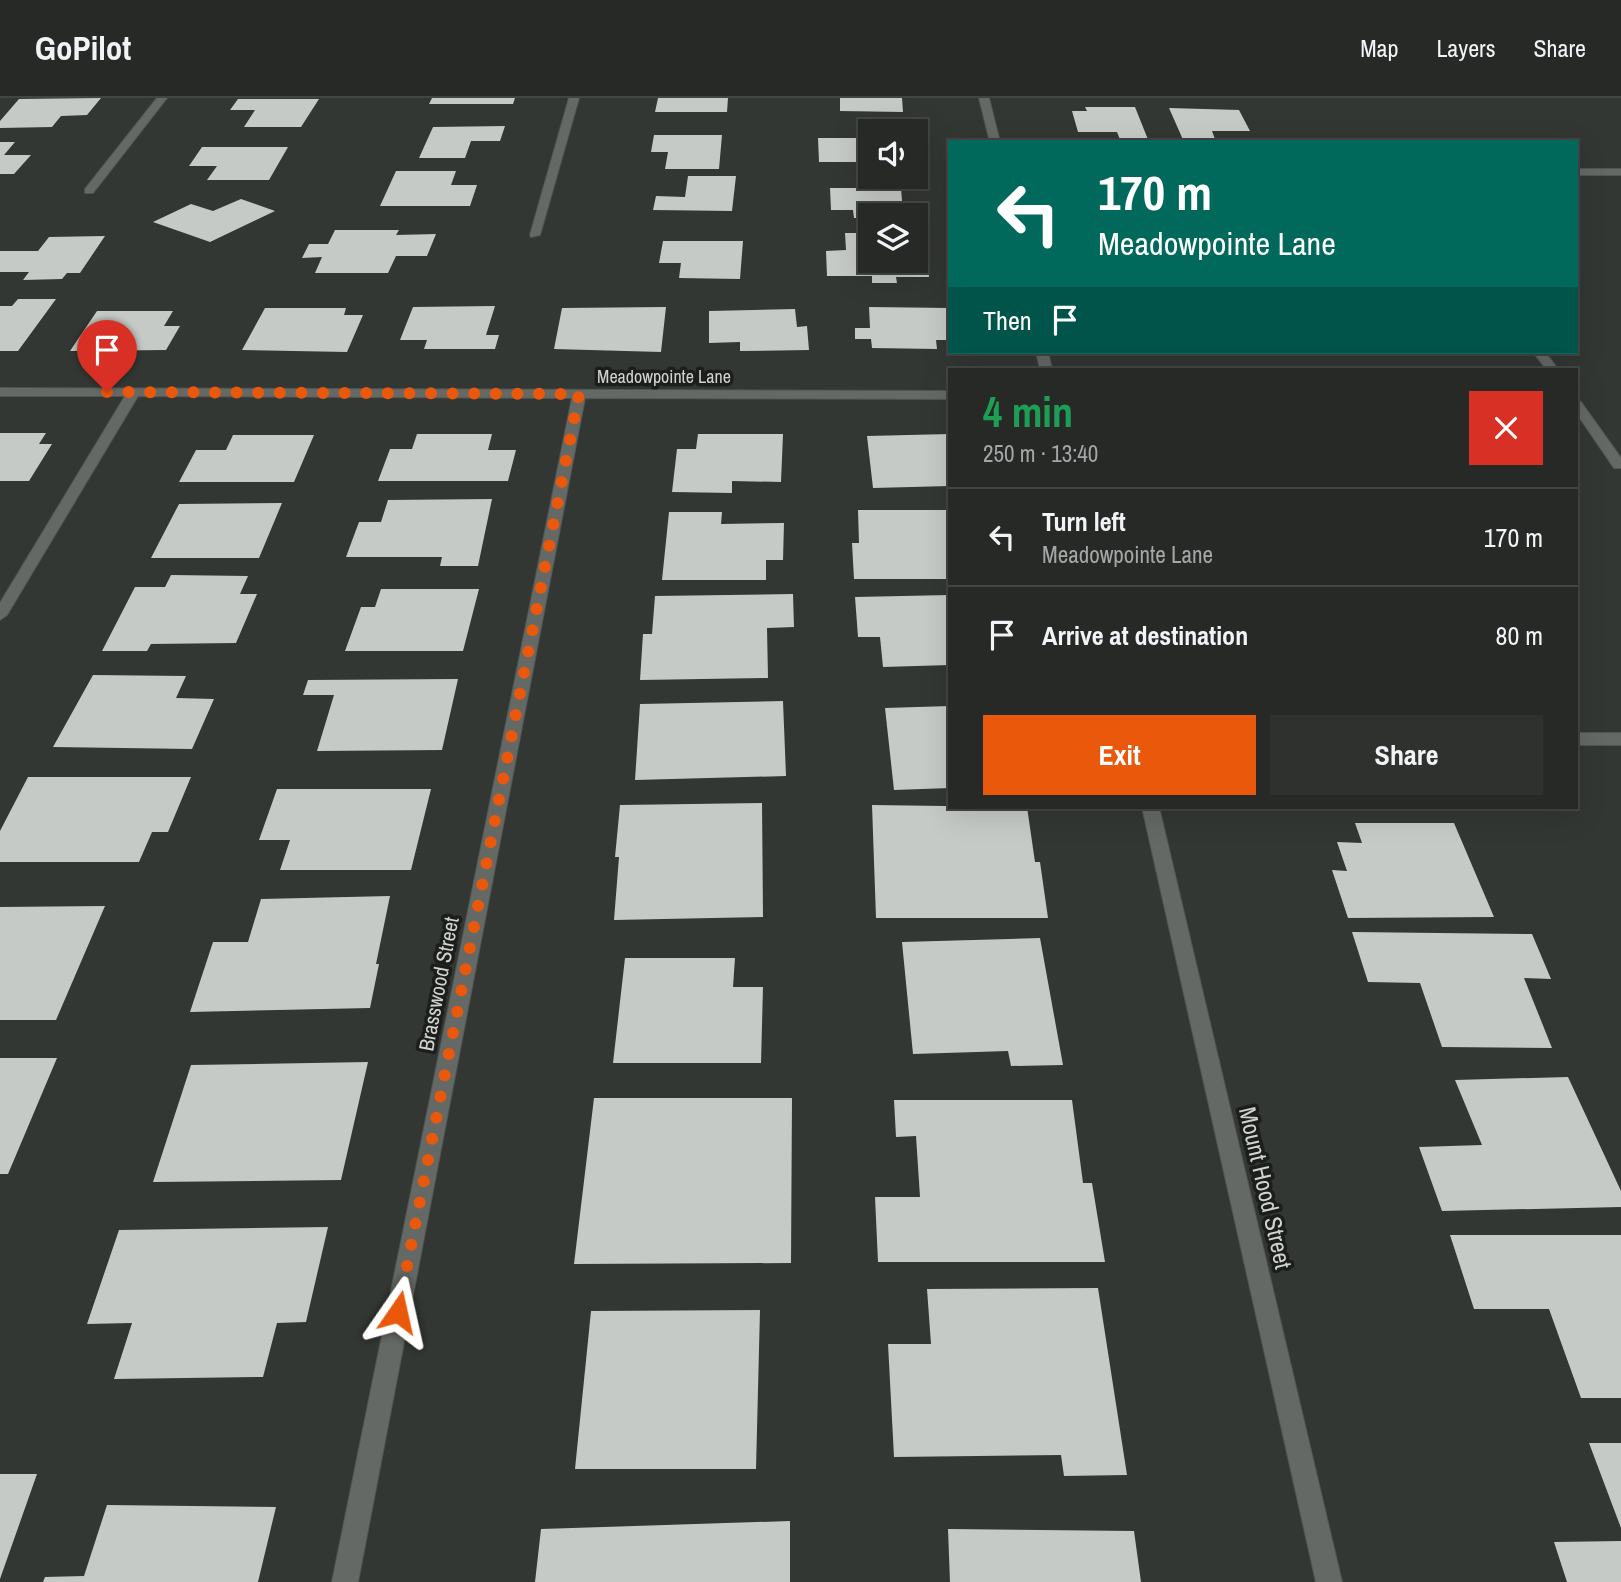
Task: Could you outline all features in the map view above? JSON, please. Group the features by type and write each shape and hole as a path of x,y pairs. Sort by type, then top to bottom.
{"street":[{"path":"89,191 162,98"},
{"path":"535,235 574,98"},
{"path":"984,98 994,140"},
{"path":"1578,172 1621,172"},
{"path":"1541,354 1551,368"},
{"name":"Meadowpointe Lane","path":"0,392 948,395"},
{"path":"0,615 134,392"},
{"name":"Brasswood Street","path":"345,1582 579,394"},
{"path":"1578,406 1619,465"},
{"path":"1578,739 1621,738"},
{"name":"Mount Hood Street","path":"1150,809 1329,1582"}],"building":[{"path":"101,98 87,115 61,116 52,127 0,128 0,121 19,99"},
{"path":"432,98 515,98 513,104 429,104"},
{"path":"658,98 728,98 727,112 655,112"},
{"path":"840,98 902,98 903,112 840,111"},
{"path":"238,99 319,99 301,127 244,127 255,110 230,110"},
{"path":"1085,107 1135,107 1148,140 1120,140 1117,132 1078,132 1072,111 1087,111"},
{"path":"1169,108 1239,110 1250,131 1212,131 1215,140 1183,140"},
{"path":"505,126 500,141 471,141 465,158 419,158 433,127"},
{"path":"654,135 722,135 719,169 665,169 668,152 651,152"},
{"path":"818,138 858,138 858,162 819,162"},
{"path":"0,142 15,142 4,155 31,155 14,174 0,174"},
{"path":"202,147 288,147 269,180 207,180 217,166 189,166"},
{"path":"396,171 456,171 451,185 477,185 470,206 380,206"},
{"path":"688,176 736,176 732,211 653,210 656,196 685,197"},
{"path":"830,188 901,189 902,201 919,203 858,203 858,218 854,218 853,210 831,210"},
{"path":"241,199 275,211 210,242 153,222 191,204 213,211"},
{"path":"335,230 399,230 396,235 436,234 427,256 396,256 388,273 315,273 322,257 302,258 309,244 328,244"},
{"path":"845,233 858,233 858,273 928,273 928,266 929,277 896,277 897,283 872,283 872,276 827,276 826,251 846,250"},
{"path":"105,236 80,273 67,273 62,279 23,280 29,272 0,272 0,251 38,251 49,237"},
{"path":"663,241 743,241 740,279 679,278 681,263 659,263"},
{"path":"18,299 56,299 18,351 0,351 0,306 12,306"},
{"path":"495,306 486,335 499,335 495,349 424,349 427,340 400,340 413,307"},
{"path":"666,307 661,352 554,349 562,308"},
{"path":"869,307 948,308 948,340 936,340 937,349 872,348 871,339 855,339 855,328 870,328"},
{"path":"265,308 346,308 344,315 363,315 347,352 242,350"},
{"path":"795,309 797,327 807,326 809,350 740,351 740,342 709,343 709,311"},
{"path":"97,311 173,311 164,326 180,326 166,350 70,351"},
{"path":"0,433 46,433 39,444 52,444 29,481 0,481"},
{"path":"417,434 492,434 488,450 516,450 508,481 378,481 390,449 412,449"},
{"path":"698,434 783,434 781,482 732,481 732,493 672,492 677,449 696,449"},
{"path":"948,434 948,486 873,488 867,436"},
{"path":"233,435 314,435 294,482 179,482 196,450 226,450"},
{"path":"492,499 478,566 440,566 442,557 346,557 359,522 381,522 388,500"},
{"path":"282,503 259,558 151,558 179,504"},
{"path":"858,510 948,510 948,579 854,579 852,543 859,543"},
{"path":"669,512 722,512 721,524 784,523 783,560 766,560 766,580 662,580"},
{"path":"171,575 248,576 240,594 257,594 236,643 151,644 147,651 102,651 135,587 165,587"},
{"path":"381,589 479,589 463,651 345,651 361,607 375,607"},
{"path":"793,594 794,627 767,628 768,678 640,680 643,634 652,634 655,596"},
{"path":"948,595 948,665 883,667 880,637 858,637 855,597"},
{"path":"93,675 186,676 176,698 214,699 192,749 53,747"},
{"path":"458,679 442,750 317,751 334,695 303,695 308,680"},
{"path":"783,701 786,776 635,780 640,704"},
{"path":"948,706 948,788 894,790 885,708"},
{"path":"28,777 191,777 168,832 152,832 139,862 0,862 0,831"},
{"path":"277,789 431,789 411,870 280,870 290,840 259,840"},
{"path":"762,803 763,917 614,920 619,857 615,857 620,805"},
{"path":"872,805 1027,809 1035,862 1040,862 1048,918 876,918"},
{"path":"1355,823 1454,823 1494,917 1348,918 1332,870 1347,871 1337,842 1362,843"},
{"path":"390,896 370,1008 190,1012 213,942 248,942 261,899"},
{"path":"105,906 56,1020 0,1020 0,907"},
{"path":"1352,932 1532,934 1551,979 1524,978 1552,1048 1442,1047 1420,983 1368,982"},
{"path":"1040,938 1063,1065 1011,1066 1008,1051 913,1054 902,942"},
{"path":"625,958 735,958 733,987 763,987 761,1063 613,1063"},
{"path":"0,1058 57,1058 8,1174 0,1174"},
{"path":"368,1062 341,1180 153,1182 191,1065"},
{"path":"1568,1077 1621,1191 1621,1207 1442,1211 1419,1147 1482,1145 1455,1080"},
{"path":"594,1098 792,1098 791,1263 574,1264"},
{"path":"894,1100 1072,1100 1083,1183 1092,1183 1105,1262 878,1262 875,1197 920,1197 916,1136 896,1137"},
{"path":"328,1227 306,1322 277,1323 263,1377 114,1379 132,1323 87,1324 119,1230"},
{"path":"1450,1235 1621,1235 1621,1398 1581,1398 1549,1309 1474,1309"},
{"path":"1098,1288 1127,1475 1064,1476 1061,1455 894,1457 888,1344 931,1344 927,1289"},
{"path":"760,1310 756,1469 575,1469 591,1311"},
{"path":"1589,1443 1621,1443 1621,1528"},
{"path":"0,1474 37,1474 0,1579"},
{"path":"107,1505 276,1507 258,1582 43,1582 45,1577 84,1576"},
{"path":"790,1521 790,1582 535,1582 541,1529"},
{"path":"948,1529 1134,1531 1141,1582 950,1582"},
{"path":"1621,1541 1621,1582 1567,1582 1554,1542"}],"route":[{"path":"107,392 579,394 398,1312"}]}
